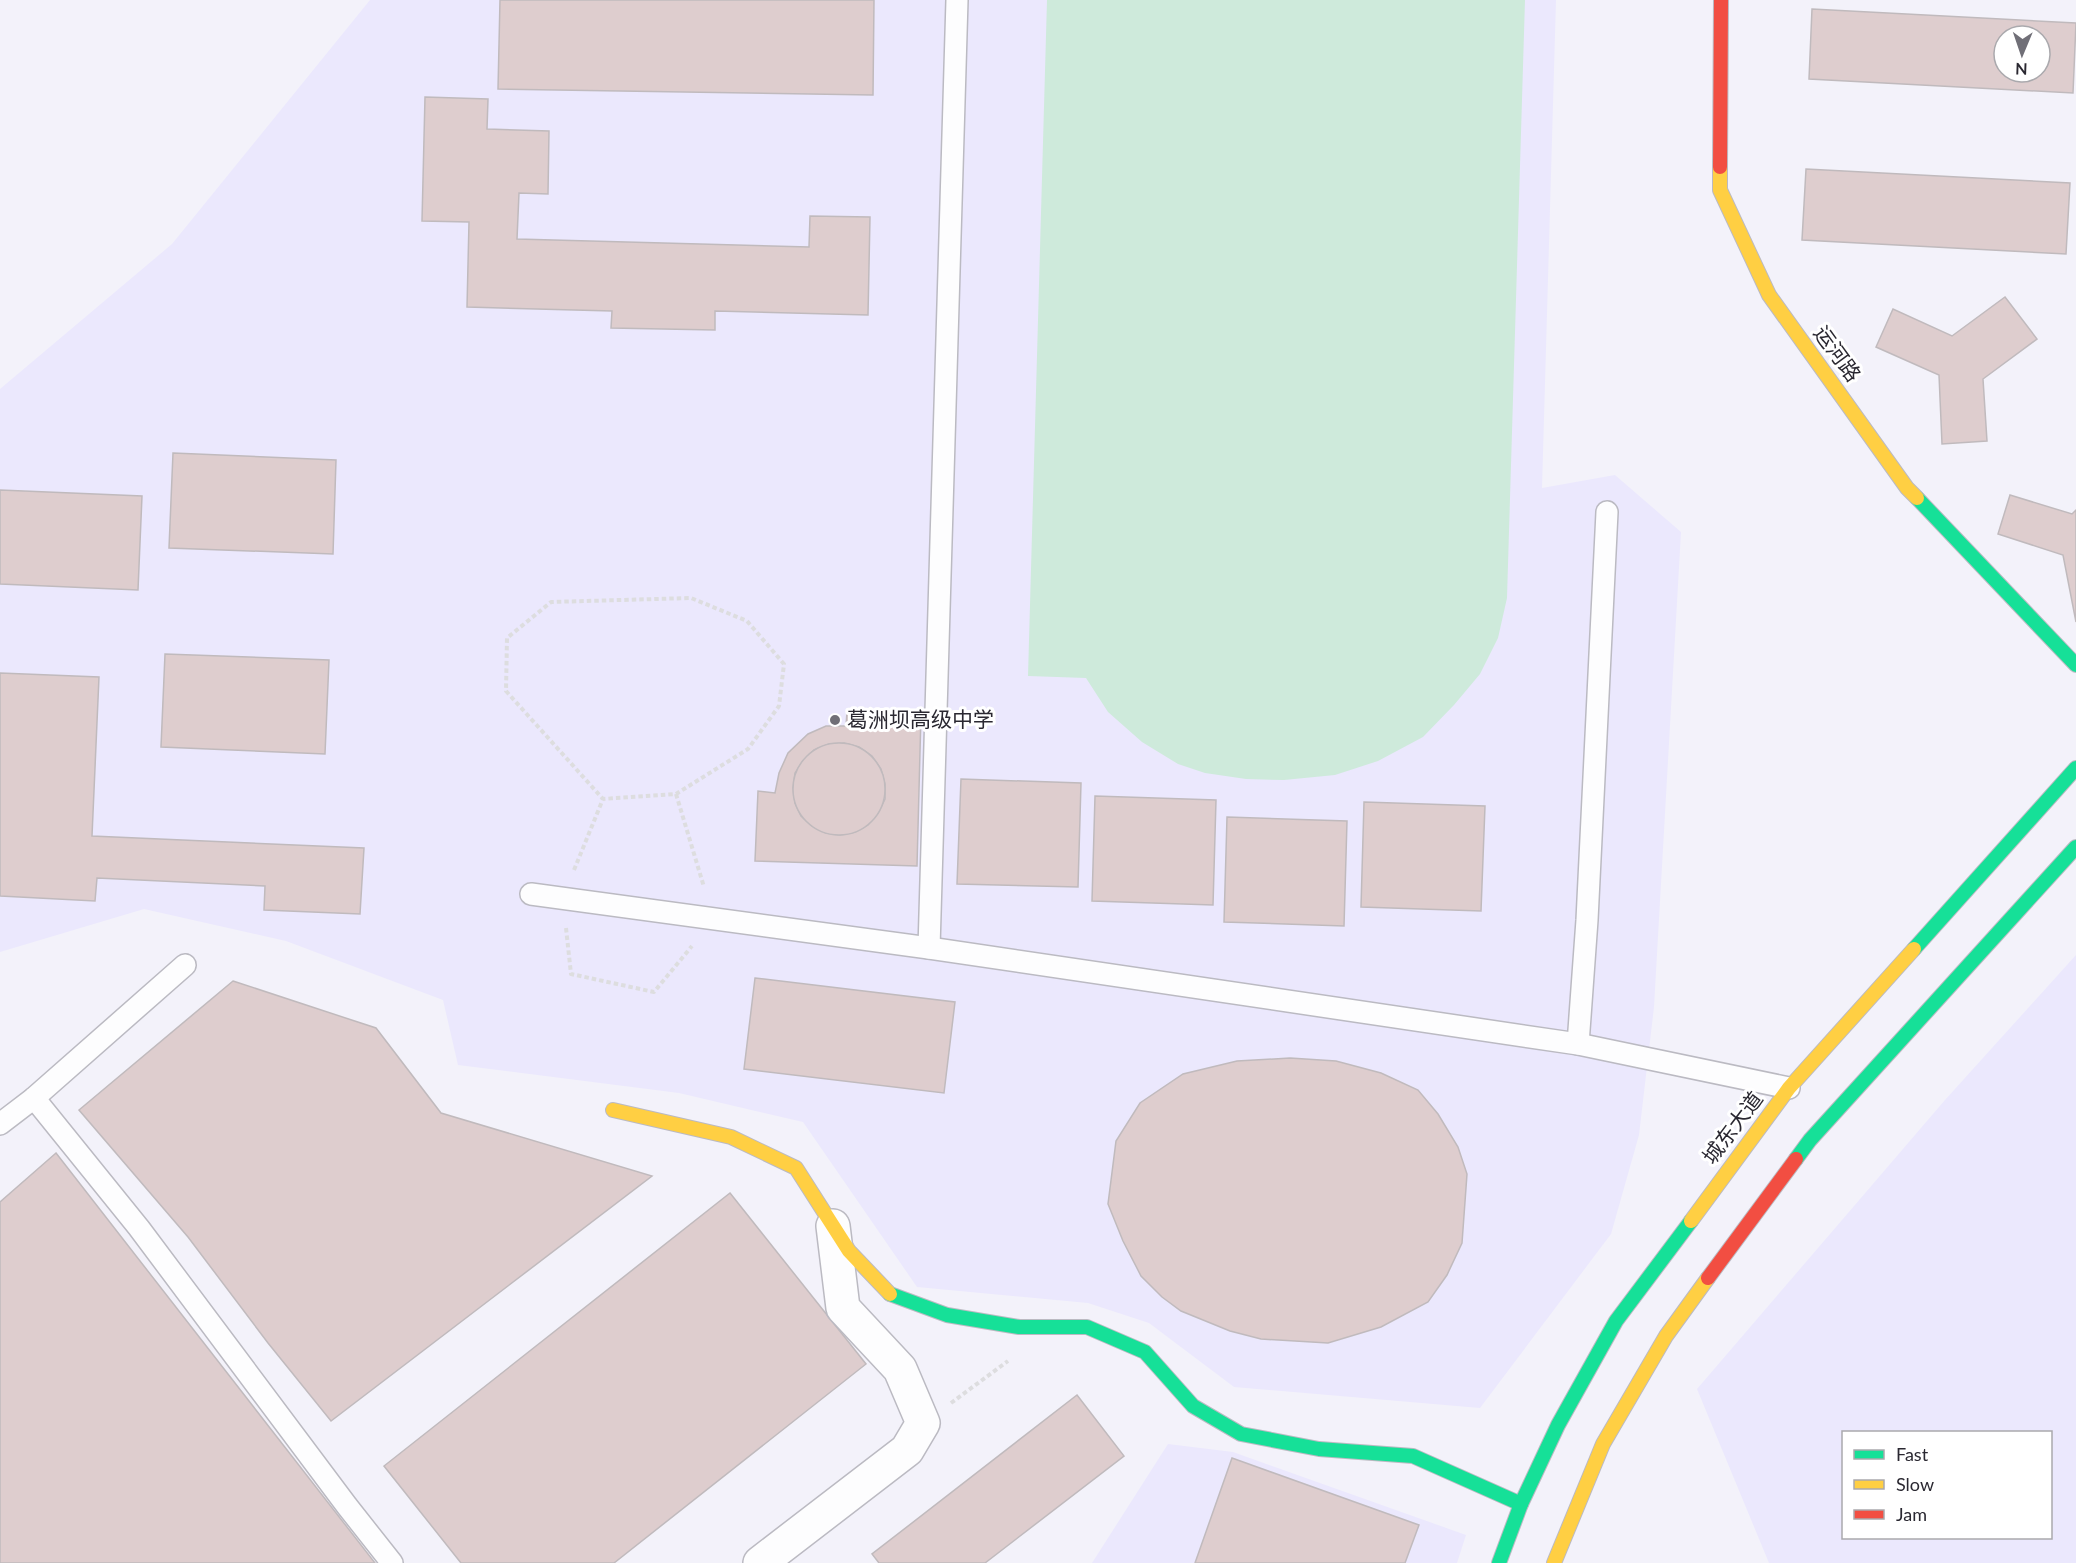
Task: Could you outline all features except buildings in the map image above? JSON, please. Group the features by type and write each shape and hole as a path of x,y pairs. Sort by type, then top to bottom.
{"main road":[{"name":"运河路","path":"1720,0 1720,190 1769,295 1907,488 2076,664"},
{"name":"城东大道","path":"1499,1563 1521,1504 1558,1425 1616,1321 1789,1088 2076,768"},
{"path":"1554,1563 1603,1444 1673,1326 1810,1140 2076,847"},
{"path":"613,1110 731,1137 796,1168 849,1251 890,1294 946,1315 1019,1327 1087,1327 1145,1352 1193,1406 1241,1434 1318,1449 1413,1456 1521,1504"}],"street":[{"path":"760,1563 907,1450 923,1423 900,1369 843,1308 833,1226"}],"lane":[{"path":"929,948 957,0"},
{"path":"1578,1044 1587,920 1606,512"},
{"path":"531,894 929,948 1578,1044 1789,1088"},
{"path":"0,1124 34,1098 185,965"},
{"path":"34,1098 139,1228 392,1563"}],"path":[{"path":"691,598 747,621 784,664 779,706 748,749 676,794 603,799 506,691 507,638 551,602 691,598"},
{"path":"603,799 562,899 571,974 654,992 714,919 676,794"},
{"path":"923,1423 1055,1327"}],"shaded area":[{"name":"葛洲坝高级中学","path":"370,0 1556,0 1542,488 1615,475 1681,532 1654,1007 1639,1135 1611,1234 1480,1408 1234,1387 1149,1323 1088,1303 917,1287 803,1122 679,1093 458,1065 443,1000 286,941 144,909 0,952 0,389 172,244"},
{"path":"2076,955 2076,1563 1769,1563 1697,1389 1945,1100"},
{"path":"1168,1444 1233,1452 1466,1535 1457,1563 1092,1563"}],"green space":[{"path":"1047,0 1525,0 1507,598 1498,638 1480,674 1423,737 1378,761 1335,775 1284,780 1246,779 1205,773 1178,764 1142,742 1108,712 1086,678 1028,676"}],"traffic: fast":[{"path":"1917,498 2076,665"},
{"path":"1914,949 2076,768"},
{"path":"1796,1159 1810,1140 2076,847"},
{"path":"1499,1563 1521,1504 1558,1425 1616,1321 1691,1221"},
{"path":"890,1294 947,1315 1019,1327 1087,1327 1145,1352 1193,1406 1241,1434 1319,1449 1413,1456 1521,1504"}],"traffic: slow":[{"path":"1720,167 1720,190 1769,295 1907,488 1917,498"},
{"path":"1691,1221 1789,1088 1914,949"},
{"path":"613,1110 731,1137 796,1168 849,1251 890,1294"},
{"path":"1554,1563 1603,1444 1666,1336 1708,1278"}],"traffic: jam":[{"path":"1720,167 1721,0"},
{"path":"1708,1278 1796,1159"}],"place":[{"name":"葛洲坝高级中学","path":"835,720"}]}
